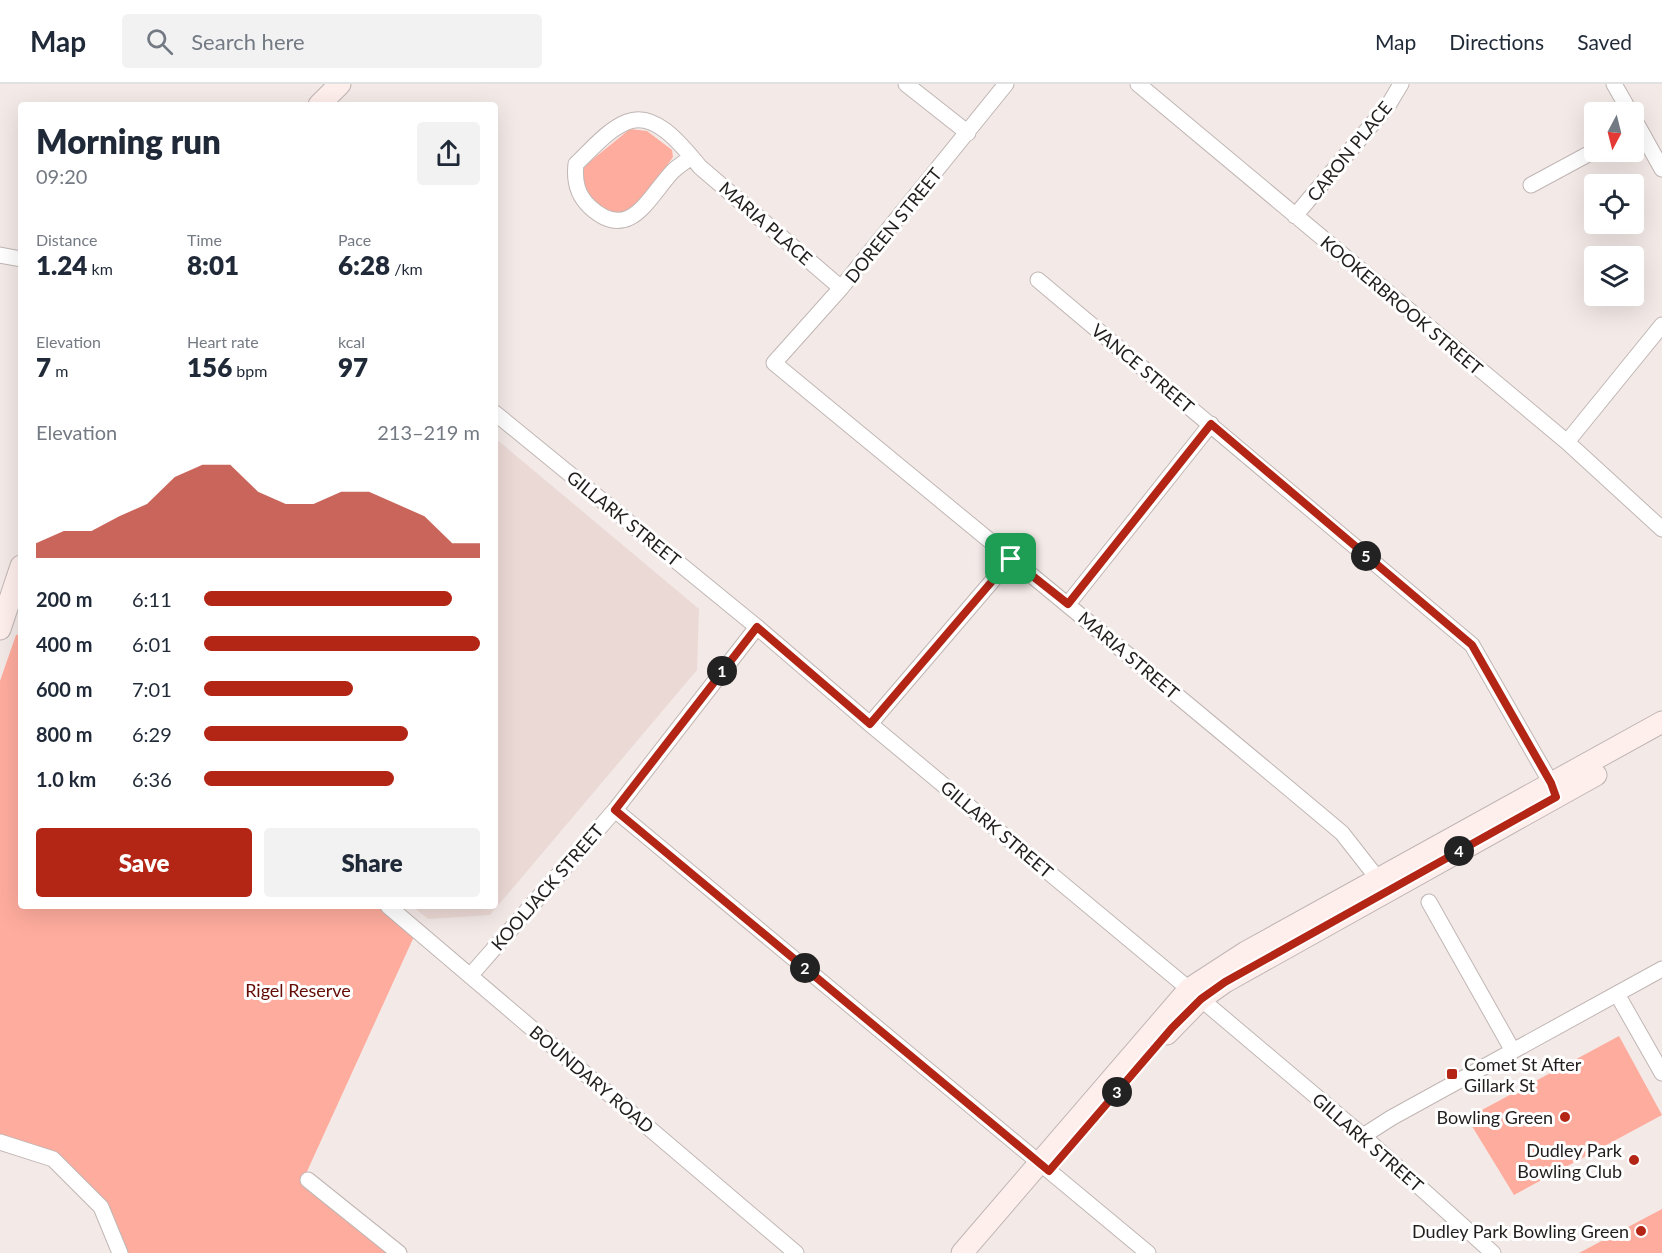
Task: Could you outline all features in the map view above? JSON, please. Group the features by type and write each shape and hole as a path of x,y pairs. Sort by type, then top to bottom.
{"street":[{"path":"322,102 340,84"},
{"path":"906,84 968,133"},
{"name":"DOREEN STREET","path":"774,363 841,288 1006,84"},
{"name":"KOOKERBROOK STREET","path":"1138,84 1566,442 1662,529"},
{"name":"CARON PLACE","path":"1295,216 1389,104 1401,84"},
{"path":"1614,84 1624,102"},
{"name":"MARIA PLACE","path":"692,157 673,171 639,213 619,220 598,214 583,201 575,182 576,164 604,138 628,122 638,120 655,124 670,135 692,157 700,167 841,288"},
{"path":"1644,140 1662,169"},
{"path":"1531,185 1584,157"},
{"path":"0,255 18,258"},
{"name":"VANCE STREET","path":"1038,280 1472,645 1553,790"},
{"path":"1566,442 1662,325"},
{"name":"MARIA STREET","path":"774,363 1342,832 1380,887"},
{"name":"GILLARK STREET","path":"498,414 757,627 1195,994 1363,1136 1492,1253"},
{"path":"1068,604 1211,424"},
{"path":"870,724 1011,559"},
{"path":"0,629 15,606 18,586"},
{"name":"KOOLJACK STREET","path":"470,976 615,810 757,627"},
{"path":"962,1253 1172,1028 1195,994 1243,971 1380,887 1553,790 1662,722"},
{"path":"1553,790 1662,738"},
{"path":"615,810 1148,1253"},
{"path":"1429,902 1513,1051"},
{"name":"BOUNDARY ROAD","path":"392,909 796,1253"},
{"path":"1363,1136 1391,1118 1662,969"},
{"path":"1617,994 1662,1073"},
{"path":"0,1142 53,1159 101,1207 120,1253"},
{"path":"980,1253 1043,1167"},
{"path":"309,1180 399,1253"}],"shaded area":[{"path":"498,441 699,609 697,670 498,906"},
{"path":"416,909 495,909 490,915 428,919"}],"green space":[{"path":"630,129 647,131 672,150 673,157 635,207 623,213 615,212 605,209 588,195 584,186 582,168"},
{"name":"Rigel Reserve","path":"18,635 18,909 391,909 417,930 304,1178 398,1253 120,1253 101,1207 53,1159 0,1142 0,681"},
{"name":"Bowling Green","path":"1619,1036 1662,1115 1514,1195 1467,1118"},
{"name":"Dudley Park Bowling Green","path":"1662,1209 1662,1253 1579,1253"}],"place":[{"name":"Comet St After Gillark St","path":"1452,1074"},
{"name":"Bowling Green","path":"1565,1117"},
{"name":"Dudley Park Bowling Club","path":"1634,1160"},
{"name":"Dudley Park Bowling Green","path":"1641,1231"}],"route":[{"path":"1211,424 1472,645 1551,783 1556,797 1252,966 1201,999 1172,1028 1049,1171 615,810 757,627 870,724 1011,559 1068,604 1211,424"}]}
